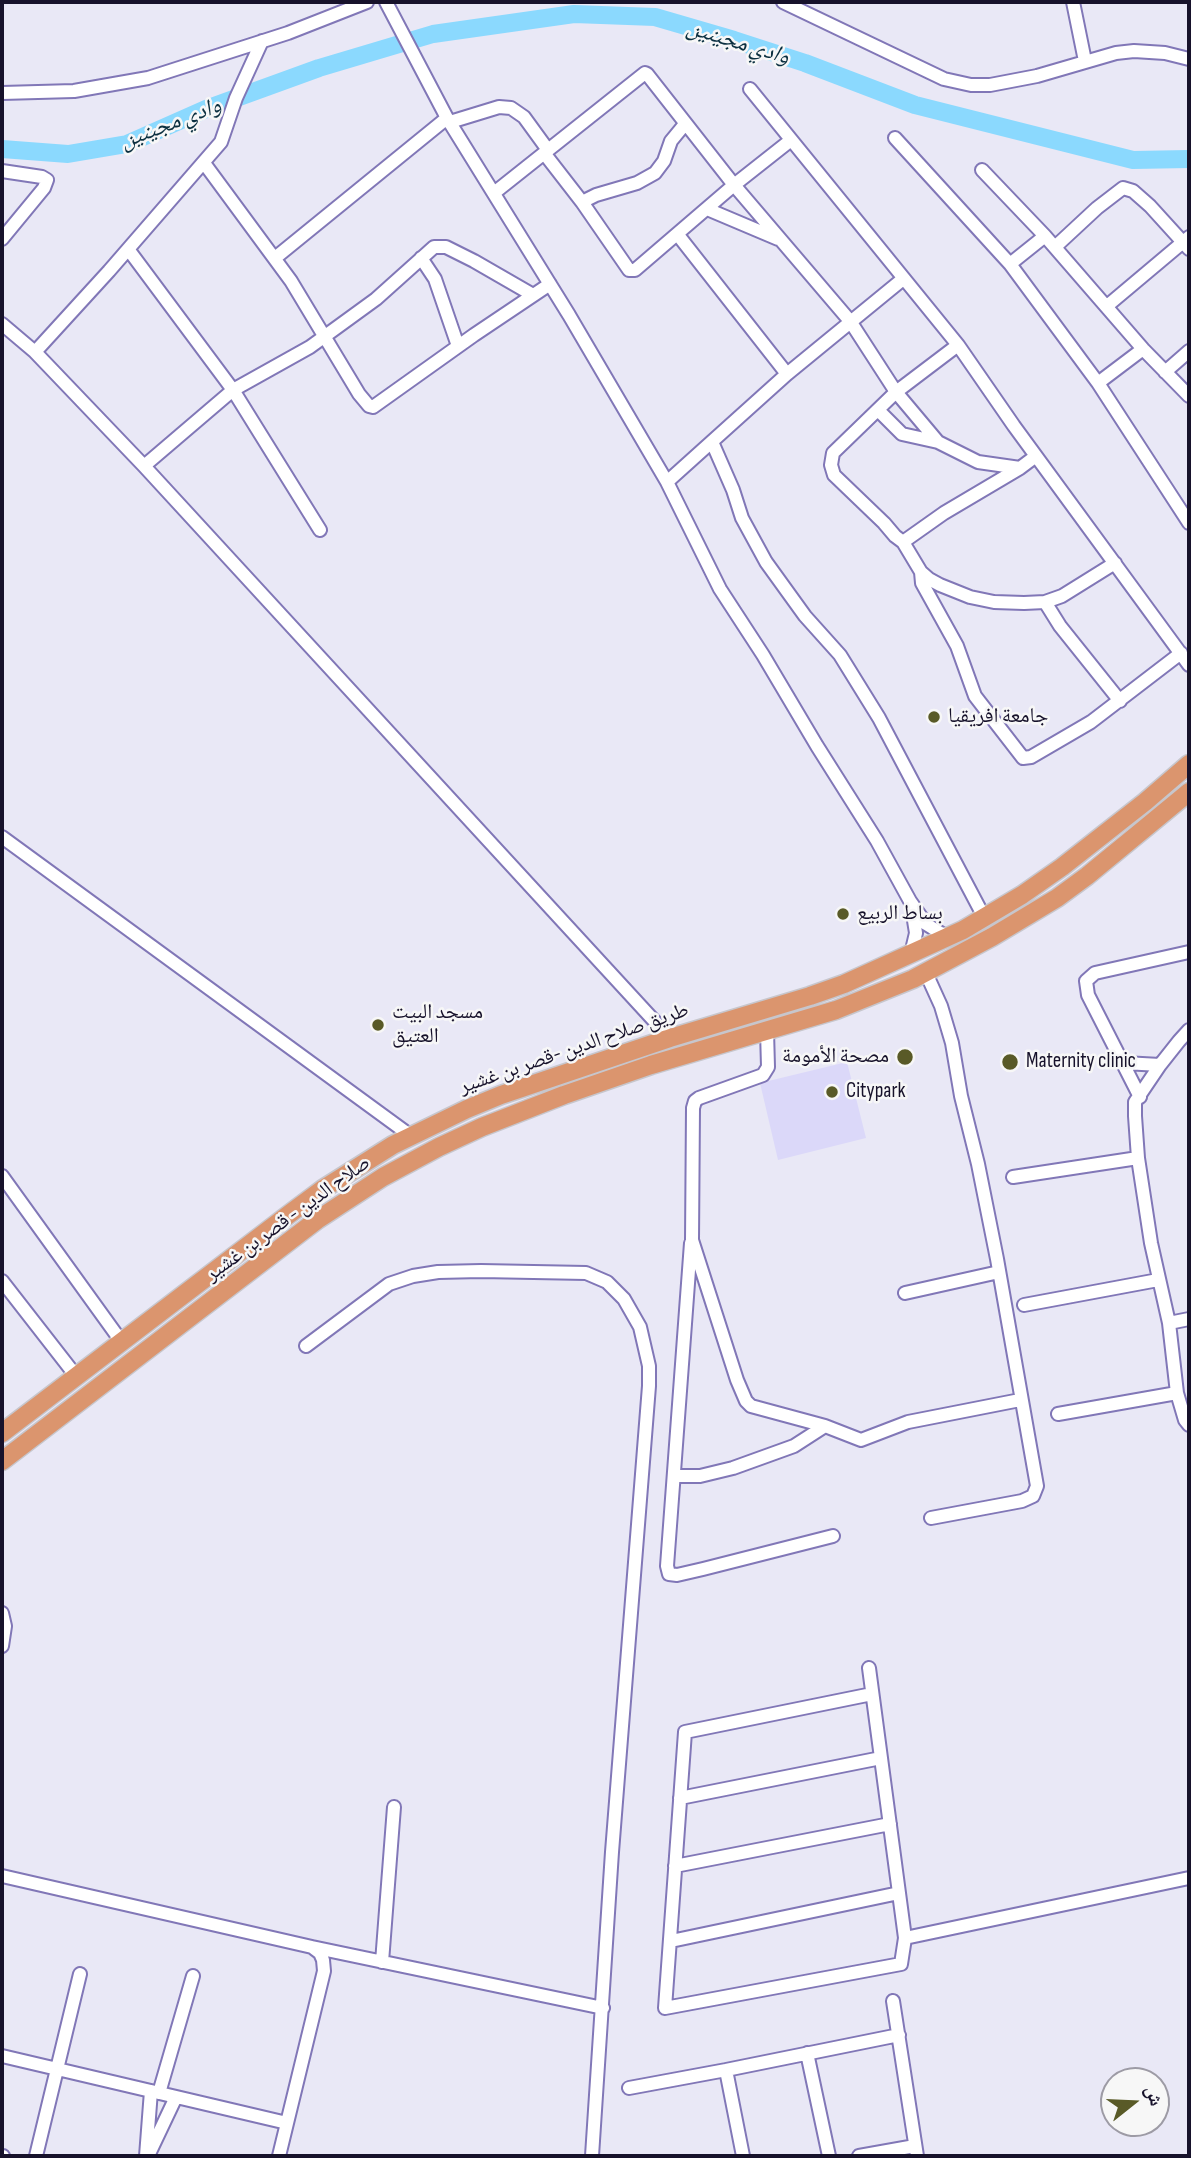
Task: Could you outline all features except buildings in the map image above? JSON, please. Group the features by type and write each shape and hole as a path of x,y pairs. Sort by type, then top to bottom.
{"highway":[{"name":"طريق صلاح الدين -قصر بن غشير","path":"2,1433 323,1189 411,1136 501,1095 670,1038 810,996 880,969 947,937 1032,888 1097,841 1189,764"},
{"name":"صلاح الدين - قصر بن غشير","path":"2,1461 317,1220 383,1177 482,1127 564,1095 651,1065 864,1000 926,973 1057,898 1189,792"},
{"path":"1164,814 1189,803"},
{"path":"140,1328 154,1346"}],"street":[{"path":"2,93 74,91 148,78 262,41 367,2"},
{"path":"386,2 448,120 667,482 720,589 877,841 910,901 926,924 947,937"},
{"path":"783,2 944,79 971,85 990,85 1037,76 1116,53 1165,53 1189,59"},
{"path":"1073,2 1085,61"},
{"path":"35,352 221,142 236,98 262,41"},
{"path":"494,193 647,74 734,185 850,321 896,392 938,442"},
{"path":"750,89 958,345 1189,665"},
{"path":"275,258 448,120 499,107 511,108 524,117 629,270 635,270 791,140"},
{"path":"582,202 637,183 655,173 664,162 671,141 685,124"},
{"path":"895,138 1010,264 1098,383 1189,523"},
{"path":"204,163 275,258 366,403 373,407 550,285"},
{"path":"982,170 1055,247 1143,349 1189,396"},
{"path":"2,171 47,180 44,188 2,239"},
{"path":"1055,247 1123,188 1133,191 1187,243 1107,306"},
{"path":"707,209 781,240"},
{"path":"678,235 787,374"},
{"path":"1010,264 1045,236"},
{"path":"144,466 233,390 284,363 325,336 376,299 434,247 446,247 533,295"},
{"path":"128,249 233,390 320,530"},
{"path":"421,258 435,279 458,346"},
{"path":"667,482 787,374 903,279"},
{"path":"2,324 35,352 144,466 670,1038"},
{"path":"958,345 896,392 833,453 831,465 834,475 903,542 921,572 940,585 970,597 994,602 1045,602 1062,596 1115,563"},
{"path":"1098,383 1143,349"},
{"path":"1165,372 1189,351"},
{"path":"878,410 902,434 938,442 978,462 1020,468"},
{"path":"712,442 742,518 766,562 805,616 840,655 879,718 984,917"},
{"path":"903,542 1036,456"},
{"path":"921,572 922,583 957,646 975,696 1023,758 1031,757 1091,722 1181,653"},
{"path":"1045,602 1060,626 1120,701"},
{"path":"2,836 411,1136"},
{"path":"910,901 916,933 911,954"},
{"path":"1140,1097 1088,995 1086,981 1095,973 1189,952"},
{"path":"926,973 950,1031 961,1096 978,1164 999,1272 1037,1486 1033,1496 1022,1501 931,1518"},
{"path":"1189,1030 1178,1041 1135,1102 1138,1158 1158,1280 1169,1324 1177,1393 1189,1425"},
{"path":"767,1031 768,1067 763,1075 699,1098 693,1108 691,1232 667,1566 671,1574 704,1569 833,1536"},
{"path":"1124,1063 1160,1065"},
{"path":"1013,1177 1138,1158"},
{"path":"2,1176 121,1341"},
{"path":"691,1232 737,1380 751,1406 825,1426 861,1440 908,1422 1020,1399"},
{"path":"306,1346 389,1284 438,1272 586,1273 607,1282 635,1315 646,1350 649,1386 612,1853 593,2156"},
{"path":"905,1293 999,1272"},
{"path":"1024,1305 1158,1280"},
{"path":"2,1281 76,1376"},
{"path":"1169,1324 1189,1319"},
{"path":"1058,1414 1177,1393"},
{"path":"674,1476 700,1476 733,1468 793,1446 825,1426"},
{"path":"2,1613 5,1626 2,1646"},
{"path":"869,1668 905,1938 901,1964 665,2008 685,1732 872,1693"},
{"path":"680,1798 881,1758"},
{"path":"382,1962 394,1807"},
{"path":"674,1866 890,1824"},
{"path":"2,1876 312,1947 603,2008"},
{"path":"905,1938 1189,1878"},
{"path":"671,1941 899,1893"},
{"path":"279,2156 324,1971 320,1953 312,1947"},
{"path":"36,2156 80,1974"},
{"path":"147,2156 155,2092 193,1976"},
{"path":"859,2156 916,2151 893,2001"},
{"path":"629,2088 899,2035"},
{"path":"807,2053 829,2156"},
{"path":"2,2056 287,2123"},
{"path":"726,2070 743,2156"},
{"path":"147,2156 176,2097"}],"shaded area":[{"path":"847,1062 866,1138 778,1160 760,1083"}],"waterway":[{"name":"وادي مجينين","path":"2,149 68,154 127,144 206,109 319,68 433,34 574,14 655,17 805,63 915,105 1133,160 1189,159"}],"place":[{"name":"جامعة افريقيا","path":"934,717"},
{"name":"بساط الربيع","path":"843,914"},
{"name":"مسجد البيت العتيق","path":"378,1025"},
{"name":"مصحة الأمومة","path":"905,1057"},
{"name":"Maternity clinic","path":"1010,1062"},
{"name":"Citypark","path":"832,1092"}]}
